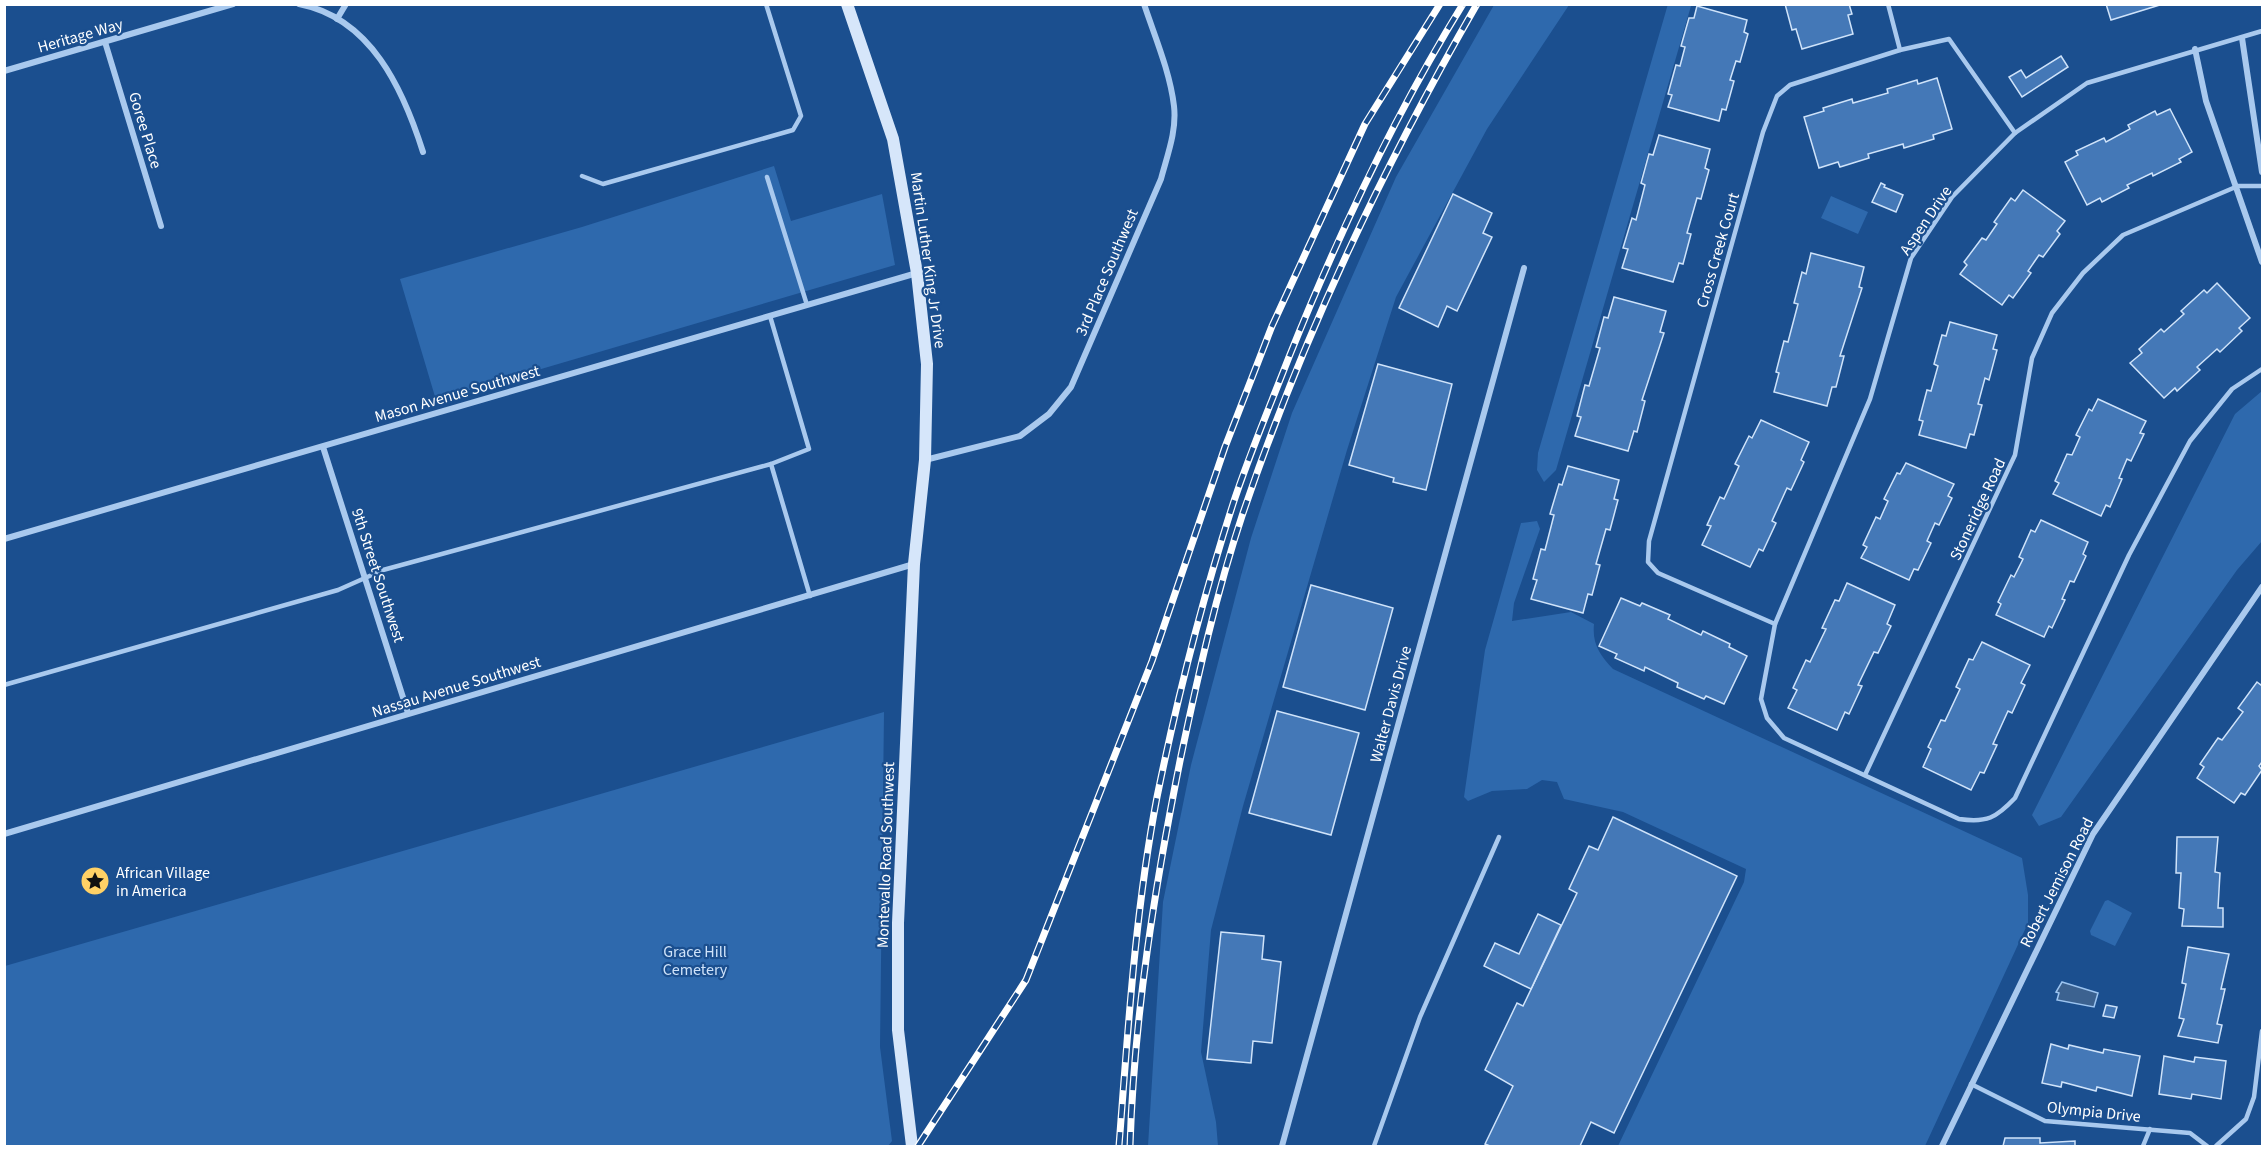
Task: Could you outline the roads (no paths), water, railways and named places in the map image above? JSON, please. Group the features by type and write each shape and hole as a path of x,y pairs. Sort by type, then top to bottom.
{"main road":[{"name":"Martin Luther King Jr Drive","path":"847,4 893,139 917,273 927,364 925,460 914,564"},
{"name":"Montevallo Road Southwest","path":"912,1146 898,1030 898,923 914,564"}],"street":[{"name":"Heritage Way","path":"4,71 233,4"},
{"path":"299,4 337,19 378,52 404,97 423,152"},
{"path":"337,19 346,4"},
{"name":"3rd Place Southwest","path":"925,460 1020,436 1049,414 1071,387 1161,179 1171,143 1174,107 1163,59 1144,4"},
{"path":"2242,38 2262,172"},
{"name":"Goree Place","path":"105,42 161,226"},
{"path":"2195,49 2206,101 2238,186 2262,262"},
{"name":"Walter Davis Drive","path":"1282,1146 1524,268"},
{"name":"Mason Avenue Southwest","path":"4,539 917,273"},
{"name":"9th Street Southwest","path":"323,447 408,713"},
{"name":"Nassau Avenue Southwest","path":"4,834 914,564"},
{"name":"Robert Jemison Road","path":"1942,1146 2093,834 2262,587"}],"lane":[{"path":"582,176 603,184 793,130 801,116 766,4"},
{"path":"1887,4 1900,50"},
{"name":"Aspen Drive","path":"2262,32 2195,49 2087,83 2015,133 1952,197 1911,258 1870,399 1775,624 1761,699 1767,718 1784,738 1959,819 1982,822 2002,812 2015,798 2129,555 2190,441 2232,389 2262,369"},
{"name":"Cross Creek Court","path":"1775,624 1658,573 1648,562 1649,541 1763,132 1777,96 1790,85 1900,50 1949,39 2015,133"},
{"path":"767,177 807,305"},
{"name":"Stoneridge Road","path":"1865,775 2015,455 2032,358 2052,313 2083,273 2123,235 2238,186 2262,186"},
{"path":"4,685 338,590 365,577 771,464 809,449 770,316"},
{"path":"771,464 810,596"},
{"path":"1374,1146 1420,1017 1499,837"},
{"path":"2216,1146 2246,1119 2254,1097 2262,1032"},
{"name":"Olympia Drive","path":"1971,1084 2045,1121 2190,1133 2206,1146"},
{"name":"Olympia Drive","path":"2143,1146 2150,1129"}],"railway":[{"path":"918,1146 1026,980 1152,661 1225,447 1272,326 1365,124 1440,4"},
{"path":"1119,1146 1133,971 1149,840 1173,723 1222,540 1239,486 1289,357 1347,221 1414,89 1463,4"},
{"path":"1130,1146 1141,999 1163,853 1201,665 1233,545 1265,450 1347,254 1409,128 1477,4"}],"place":[{"name":"African Village in America","path":"95,881"}],"park label":[{"name":"Grace Hill Cemetery","path":"695,960"}]}
